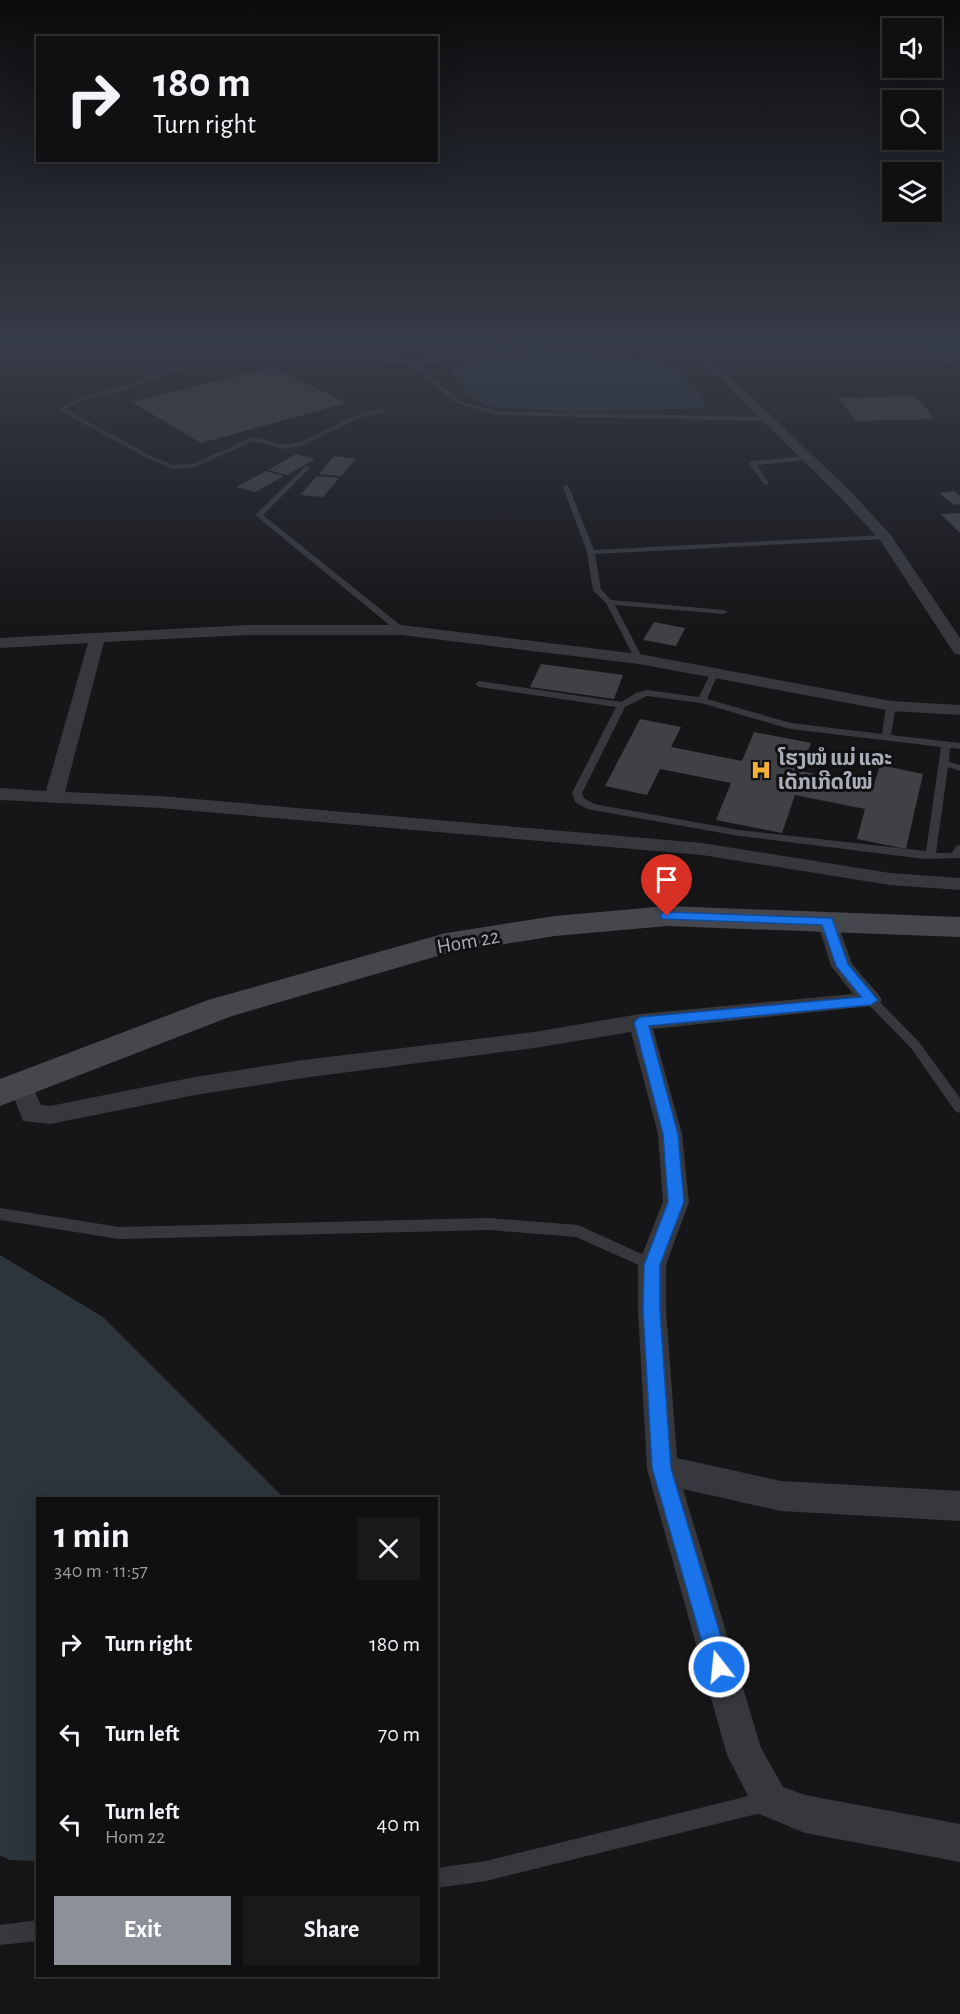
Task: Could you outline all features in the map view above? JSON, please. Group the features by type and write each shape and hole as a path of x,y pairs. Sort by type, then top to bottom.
{"street":[{"path":"789,438 885,537 960,651"},
{"path":"0,643 248,630 401,630 639,659 891,706 960,710"},
{"path":"54,796 97,639"},
{"path":"0,794 172,803 702,849 890,879 960,884"},
{"name":"Hom 22","path":"10,1089 220,1008 446,943 555,926 667,916 960,927"},
{"path":"827,921 842,966 871,1000"},
{"path":"10,1089 32,1114 50,1115 195,1086 292,1071 534,1040 640,1022 871,1000"},
{"path":"640,1022 670,1134 676,1202 652,1265 652,1310 662,1468 745,1755 770,1800 806,1814 960,1843"},
{"path":"662,1468 782,1496 960,1506"}],"lane":[{"path":"766,483 752,463 809,458"},
{"path":"308,467 259,516 401,630"},
{"path":"566,487 591,552 597,590 609,602 639,659"},
{"path":"591,552 885,537"},
{"path":"609,602 724,612"},
{"path":"702,700 714,674"},
{"path":"479,684 622,705"},
{"path":"960,746 790,726 702,700 647,693 639,694 622,705 577,793 579,800 591,807 739,833 925,856 956,856 960,848"},
{"path":"886,737 891,706"},
{"path":"925,856 931,853 946,745"},
{"path":"943,763 960,768"},
{"path":"871,1000 915,1046 960,1108"},
{"path":"0,1215 119,1233 489,1224 578,1231 652,1265"},
{"path":"438,1878 486,1871 770,1800"},
{"path":"0,1935 36,1930"}],"shaded area":[{"path":"0,1255 103,1317 283,1497 36,1497 36,1861 9,1860 0,1855"}],"building":[{"path":"193,438 219,438 201,443"},
{"path":"296,454 315,459 287,475 268,470"},
{"path":"334,456 356,459 341,476 319,474"},
{"path":"266,471 284,476 255,492 236,487"},
{"path":"317,476 339,478 323,497 300,495"},
{"path":"954,491 960,496 960,504 954,505 939,493"},
{"path":"960,513 960,533 941,514"},
{"path":"654,622 685,628 676,646 643,640"},
{"path":"541,664 623,675 614,699 530,687"},
{"path":"640,719 681,727 671,747 742,761 754,732 811,743 801,771 874,785 880,765 923,774 906,849 857,839 865,809 795,795 782,833 716,820 731,783 660,769 647,795 605,786"}],"waterway":[{"path":"114,438 173,467 195,465 253,439 284,447 301,444 313,438"}],"place":[{"name":"ໂຮງໝໍ ແມ່ ແລະ ເດັກເກີດໃໝ່","path":"761,770"}],"route":[{"path":"667,916 827,921 842,966 871,1000 640,1022 670,1134 676,1202 652,1265 652,1310 662,1468 719,1667"}]}
